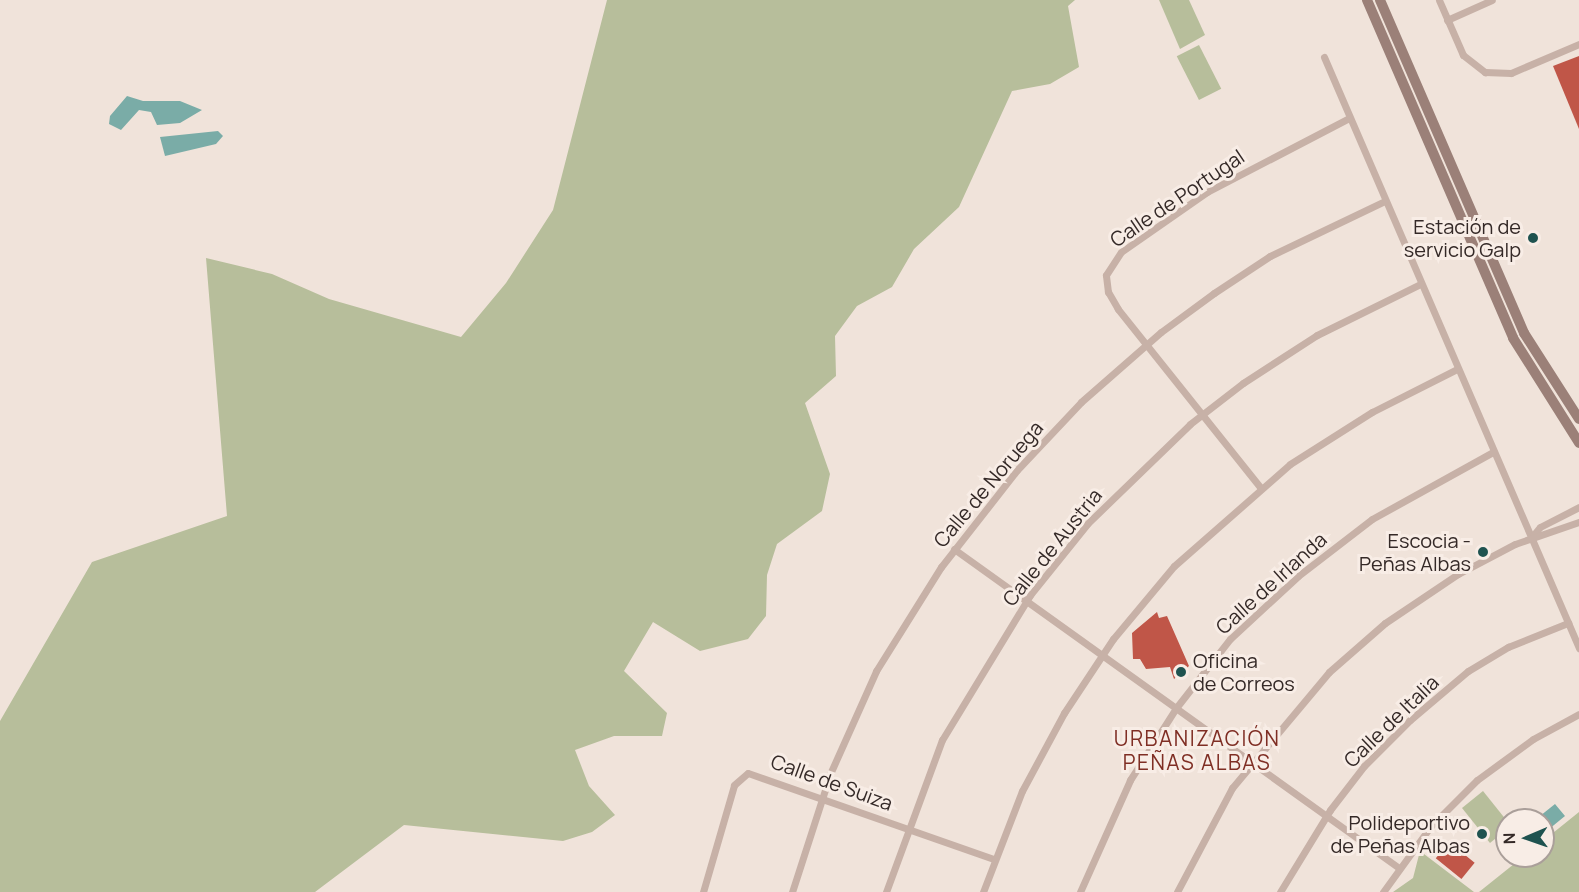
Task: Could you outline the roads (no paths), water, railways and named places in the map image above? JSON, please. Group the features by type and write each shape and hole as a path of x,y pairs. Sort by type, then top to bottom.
{"main road":[{"path":"1367,0 1513,338 1579,443"},
{"path":"1380,0 1524,333 1579,419"}],"street":[{"path":"1439,0 1463,55 1485,72 1511,73 1579,44"},
{"path":"1447,20 1490,0"},
{"path":"1324,57 1579,648"},
{"name":"Calle de Portugal","path":"1260,487 1203,413 1146,345 1108,292 1107,275 1114,258 1216,187 1349,118"},
{"name":"Calle de Noruega","path":"792,892 822,796 876,672 954,549 1017,470 1146,345 1270,256 1385,201"},
{"name":"Calle de Austria","path":"886,892 907,827 942,740 1026,602 1088,523 1203,413 1317,335 1420,284"},
{"path":"983,892 994,859 1039,758 1101,656 1174,566 1260,487 1372,412 1457,369"},
{"name":"Calle de Irlanda","path":"1080,892 1110,817 1176,708 1230,639 1298,576 1372,519 1493,453"},
{"path":"1532,538 1540,527 1579,507"},
{"path":"1177,892 1222,805 1252,762 1329,672 1385,623 1458,574 1532,538 1579,522"},
{"path":"954,549 1399,868"},
{"name":"Calle de Italia","path":"1280,892 1326,816 1364,766 1468,671 1508,647 1568,623"},
{"path":"1383,892 1430,827 1477,780 1533,740 1579,714"},
{"name":"Calle de Suiza","path":"703,892 738,778 755,772 994,859"}],"water":[{"path":"127,96 143,101 180,101 202,110 180,123 157,125 151,112 139,110 121,130 109,124 110,116"},
{"path":"218,131 223,136 216,144 165,156 160,137"},
{"path":"1555,804 1565,816 1555,824 1555,808 1550,808"}],"place":[{"name":"Estación de servicio Galp","path":"1533,238"},
{"name":"Escocia - Peñas Albas","path":"1483,552"},
{"name":"Oficina de Correos","path":"1181,672"},
{"name":"Polideportivo de Peñas Albas","path":"1482,834"}],"district":[{"name":"URBANIZACIÓN PEÑAS ALBAS","path":"1197,750"}]}
